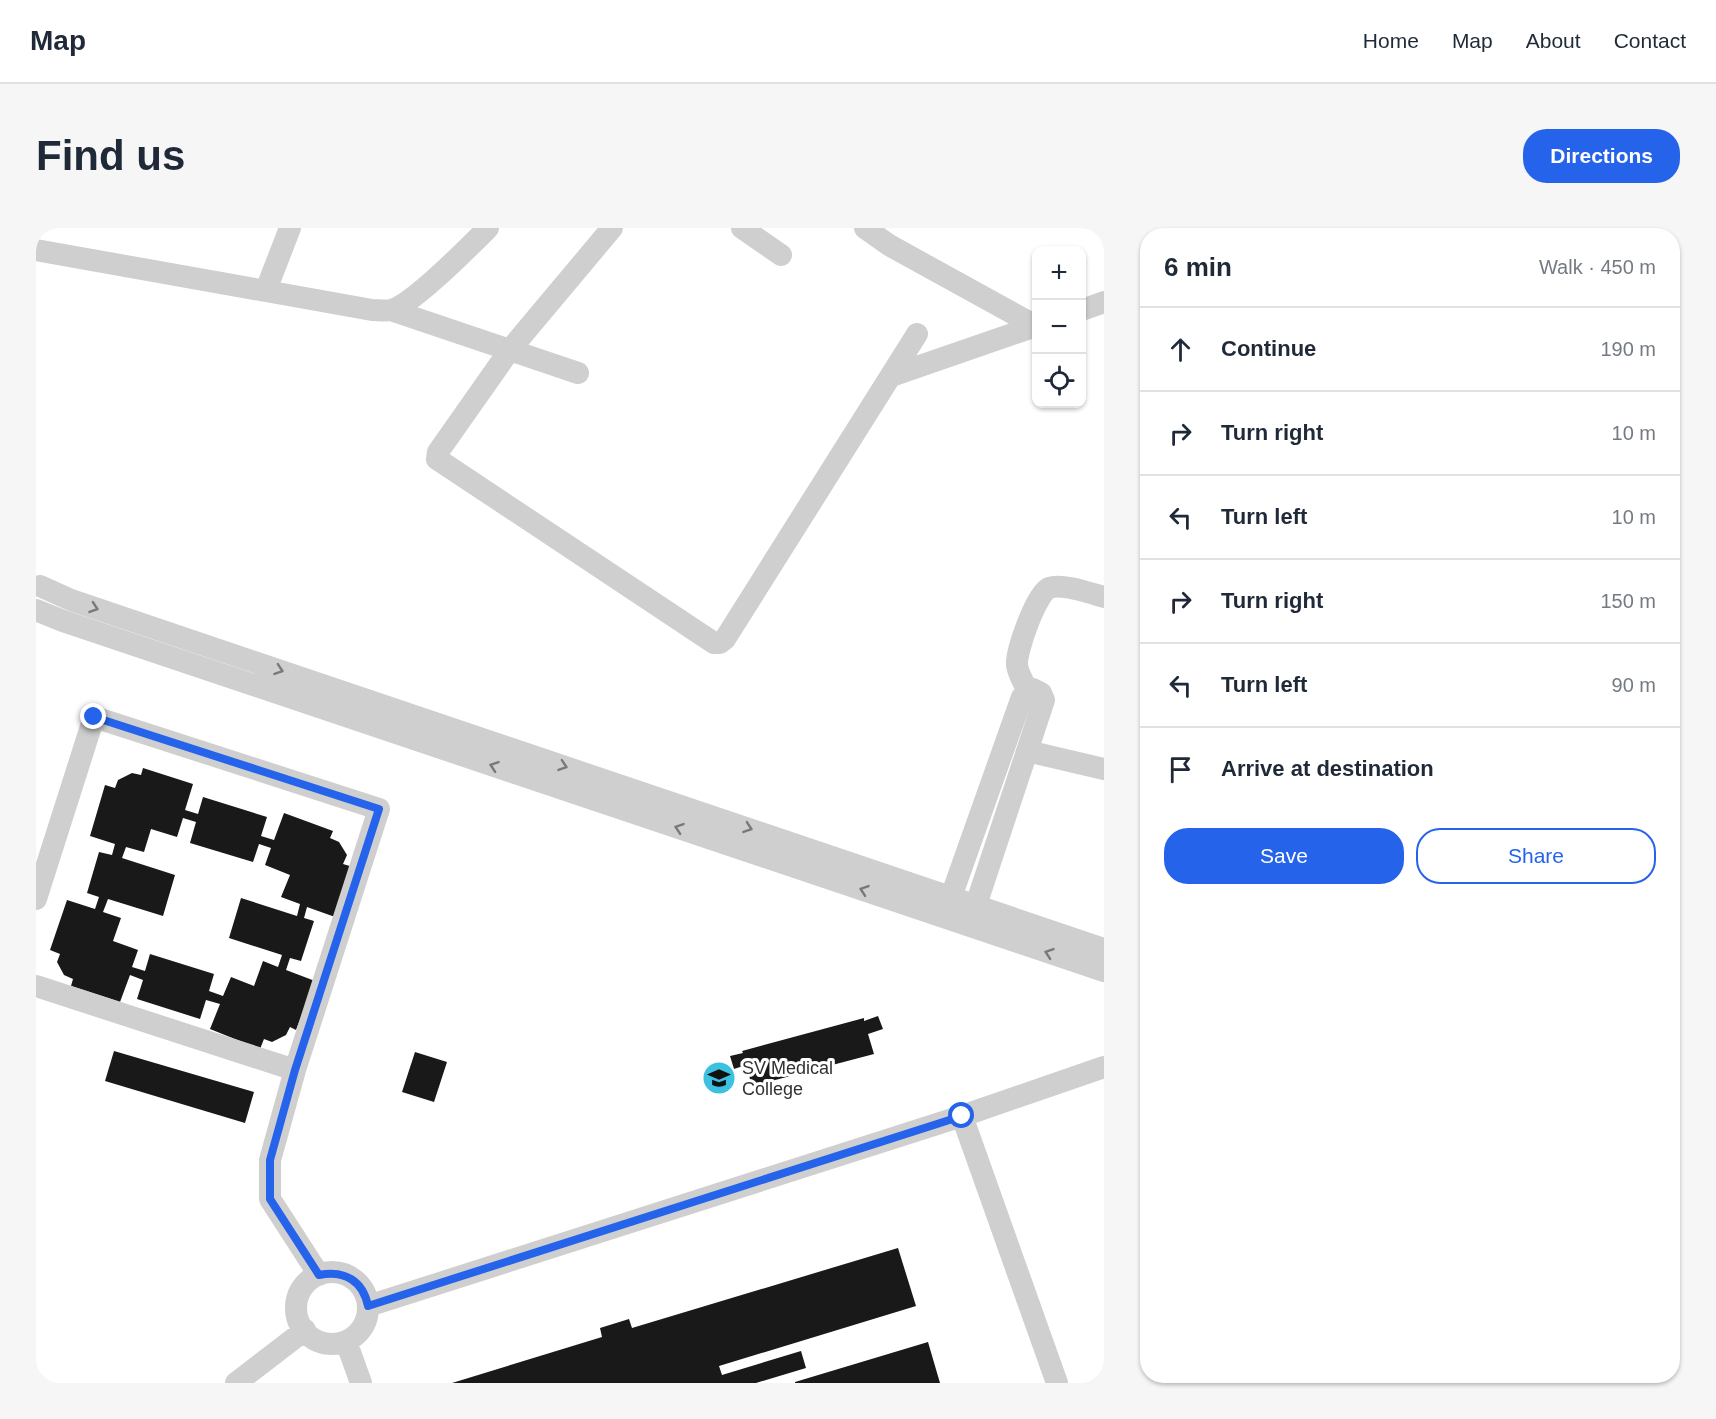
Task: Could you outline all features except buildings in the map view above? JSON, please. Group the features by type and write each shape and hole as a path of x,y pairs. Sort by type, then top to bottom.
{"street":[{"path":"266,290 290,228"},
{"path":"463,254 475,228"},
{"path":"391,310 404,304 463,254 488,228"},
{"path":"612,228 509,351 438,452 437,459 714,643 720,644 725,639 917,334"},
{"path":"742,228 781,255"},
{"path":"865,228 889,245 1032,324"},
{"path":"36,250 372,310 391,310 578,373"},
{"path":"1086,309 1104,302"},
{"path":"891,376 1032,327"},
{"path":"1028,691 1017,665 1019,651 1038,599 1044,591 1051,587 1063,587 1104,597"},
{"path":"37,594 71,600 1104,949"},
{"path":"37,594 63,621 1104,971"},
{"path":"951,897 1022,697 1033,689 1041,693 1044,700 976,905"},
{"path":"36,898 94,717 379,809 295,1070 270,1160 270,1199 319,1275"},
{"path":"1027,751 1104,769"},
{"path":"36,986 295,1070"},
{"path":"368,1306 962,1116 1104,1067"},
{"path":"962,1116 1057,1383"},
{"path":"330,1272 341,1273 352,1278 366,1295 368,1306 363,1328 346,1341 334,1344 313,1338 299,1321 297,1310 302,1288 310,1280 330,1272"},
{"path":"236,1383 305,1330"},
{"path":"346,1341 361,1383"}],"place":[{"name":"SV Medical College","path":"719,1078"}],"route":[{"path":"94,717 379,809 295,1070 270,1160 270,1199 319,1275 330,1272 341,1273 352,1278 366,1295 368,1306 962,1116"}]}
